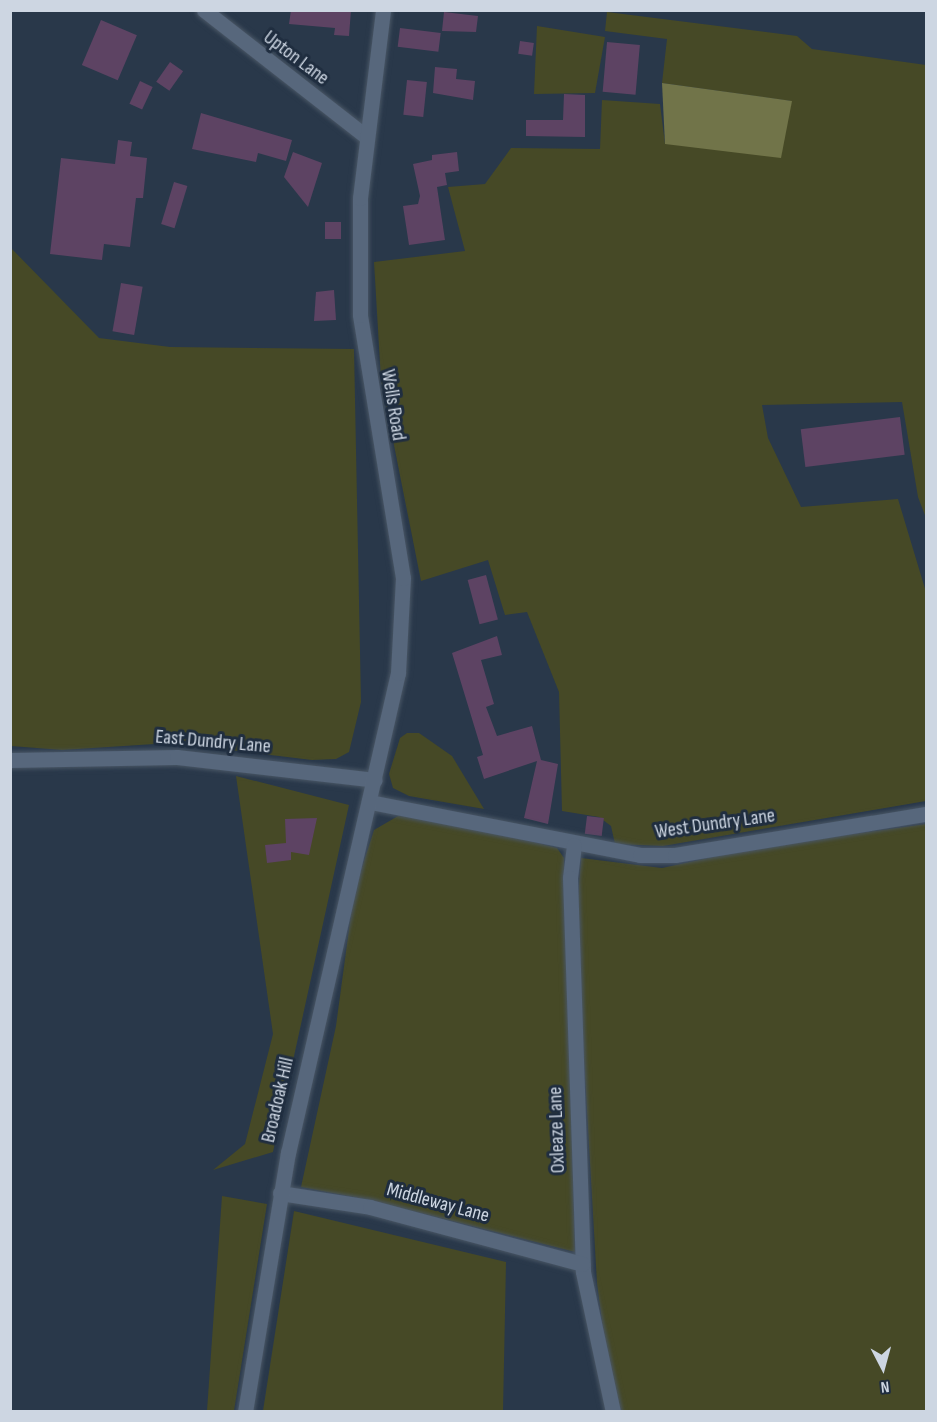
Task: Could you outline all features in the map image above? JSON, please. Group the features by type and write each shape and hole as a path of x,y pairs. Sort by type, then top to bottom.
{"street":[{"name":"Upton Lane","path":"204,10 365,136"},
{"name":"Wells Road","path":"370,802 398,673 403,578 360,315 365,136 383,10"},
{"name":"East Dundry Lane","path":"10,760 177,757 375,780"},
{"name":"West Dundry Lane","path":"370,802 498,824 574,845 675,855 927,814"},
{"name":"Broadoak Hill","path":"245,1412 280,1193 370,802"},
{"name":"Oxleaze Lane","path":"574,845 570,878 583,1264 613,1412"},
{"name":"Middleway Lane","path":"280,1193 370,1207 583,1264"}],"green space":[{"path":"607,12 797,36 812,49 926,65 926,518 918,497 902,402 762,405 768,438 801,507 898,499 926,592 926,801 663,846 615,844 611,826 599,817 562,811 559,692 527,612 505,615 488,560 421,581 381,380 374,262 465,251 448,187 485,184 511,148 600,149 602,100 660,104 665,144 791,101 662,83 667,39 605,31"},
{"path":"537,26 605,37 595,93 534,94"},
{"path":"662,83 792,101 781,158 665,144"},
{"path":"10,247 99,338 170,347 354,349 361,702 349,752 336,759 312,760 170,743 62,750 11,746"},
{"path":"407,733 419,733 452,756 484,809 409,796 393,788 389,774 400,738"},
{"path":"236,776 349,805 273,1152 213,1170 245,1144 273,1034"},
{"path":"398,816 438,817 557,848 564,858 575,1252 369,1200 301,1187 336,1026 354,892 374,830"},
{"path":"926,824 926,1411 622,1412 612,1399 597,1283 582,1025 578,899 581,858 662,868 759,847"},
{"path":"222,1196 267,1204 234,1411 207,1411"},
{"path":"294,1211 506,1262 503,1411 263,1411"}],"building":[{"path":"291,10 351,10 349,36 334,35 335,28 289,24"},
{"path":"444,12 478,16 476,32 442,31"},
{"path":"101,20 137,35 118,80 82,65"},
{"path":"400,28 441,33 438,52 398,47"},
{"path":"520,41 534,43 532,56 518,54"},
{"path":"607,42 640,45 636,95 603,92"},
{"path":"170,62 183,71 169,91 156,82"},
{"path":"435,67 457,69 456,79 475,81 473,100 433,93"},
{"path":"407,80 427,82 423,117 403,115"},
{"path":"140,81 153,87 142,110 129,104"},
{"path":"564,94 585,95 585,137 526,136 526,120 563,120"},
{"path":"201,113 292,140 286,161 258,153 256,162 192,149"},
{"path":"118,140 132,142 130,156 147,158 143,198 136,198 130,247 104,244 102,260 50,254 61,158 115,164"},
{"path":"293,152 322,163 308,207 284,177"},
{"path":"457,152 459,171 445,173 447,185 437,187 445,240 409,245 403,206 418,204 420,196 413,164 432,160 432,155"},
{"path":"174,182 187,186 175,228 161,224"},
{"path":"325,222 341,222 341,239 325,239"},
{"path":"121,283 143,287 134,335 112,331"},
{"path":"334,290 336,320 314,321 316,292"},
{"path":"900,417 905,455 805,467 801,429"},
{"path":"486,575 498,619 480,624 468,580"},
{"path":"497,636 502,655 481,660 494,704 486,707 497,736 532,726 541,760 558,764 548,824 524,818 537,761 484,779 477,757 483,755 452,653"},
{"path":"587,816 604,818 602,836 585,834"},
{"path":"317,818 309,855 291,852 291,860 267,863 265,845 286,843 285,819"}]}
